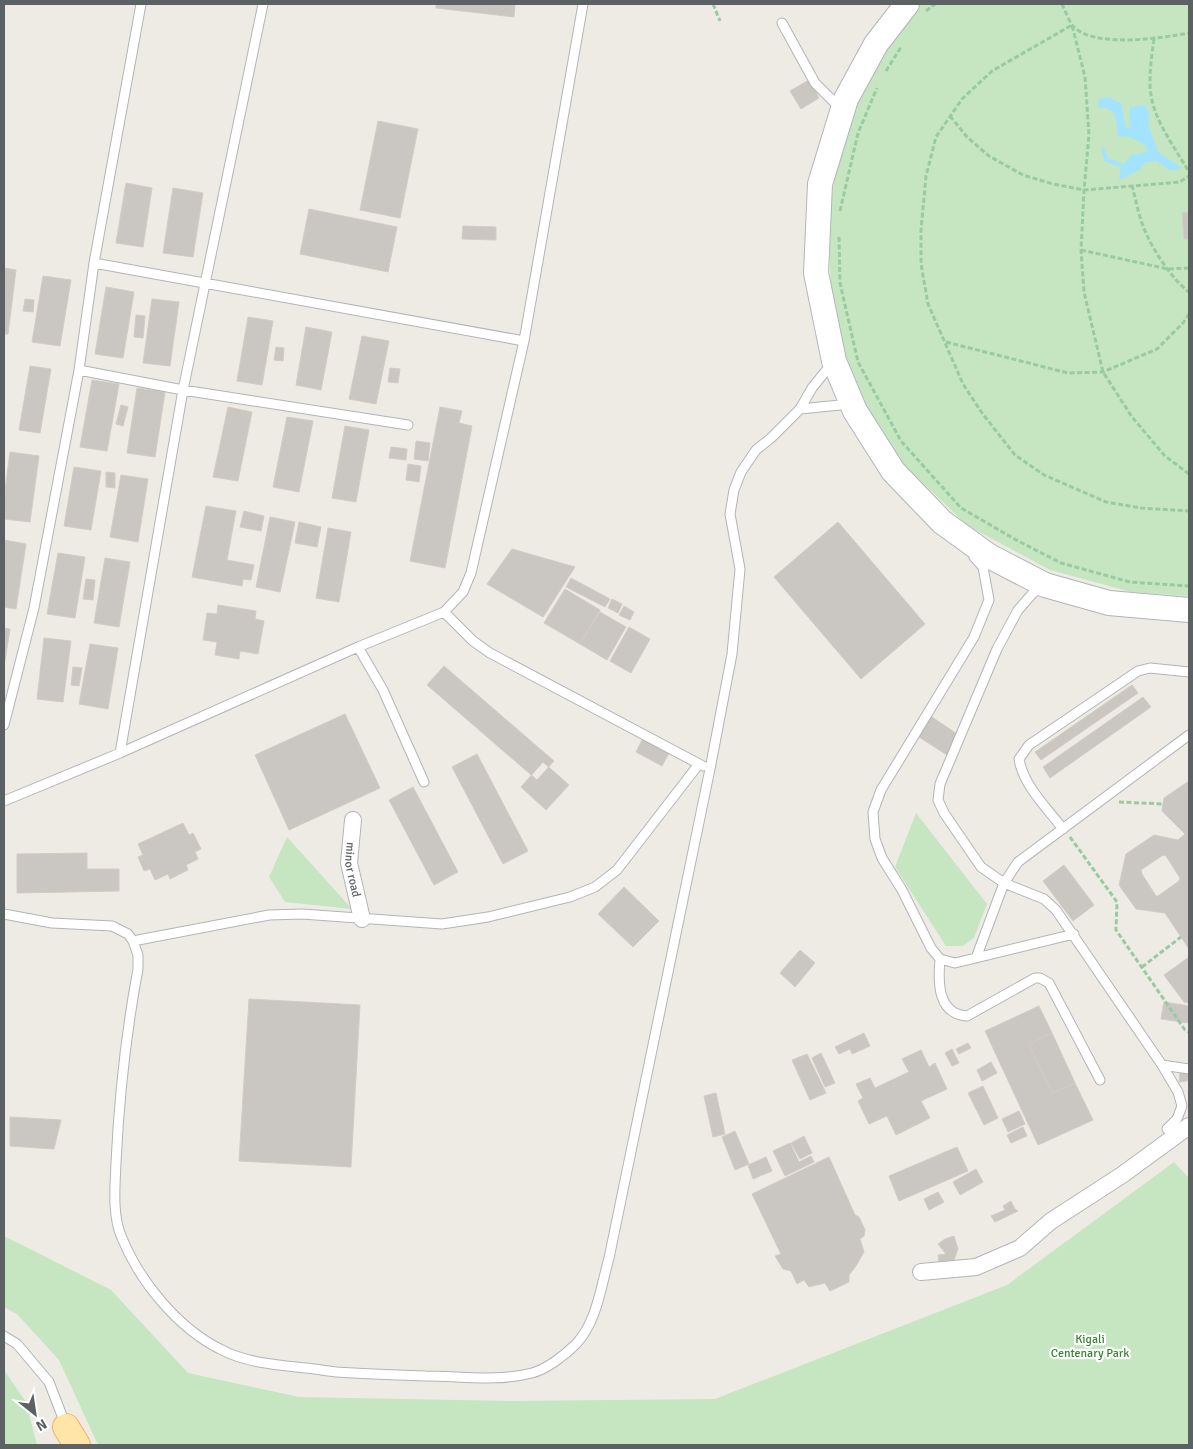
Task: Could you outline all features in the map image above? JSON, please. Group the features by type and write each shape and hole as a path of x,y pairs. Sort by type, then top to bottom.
{"main road":[{"path":"916,8 876,44 846,99 820,184 816,273 834,361 855,411 893,471 942,522 990,556 1045,585 1109,603 1189,610"}],"street":[{"name":"minor road","path":"353,820 349,863 362,919"},
{"path":"921,1272 976,1267 1020,1248 1052,1221 1122,1175 1189,1126"}],"lane":[{"path":"4,725 34,608 79,370 94,263 141,4"},
{"path":"120,753 183,390 263,4"},
{"path":"4,801 120,753 358,647 444,612 463,592 471,573 524,341 583,4"},
{"path":"782,23 815,83 842,111"},
{"path":"94,263 524,341"},
{"path":"4,914 52,923 112,926 128,934 133,941 138,955 138,969 126,1052 118,1130 115,1182 116,1216 121,1237 134,1262 153,1290 176,1317 203,1340 222,1351 252,1362 337,1372 486,1379 535,1372 552,1362 575,1344 587,1330 611,1248 732,654 740,569 730,514 734,490 741,472 756,450 800,410 812,388 834,361"},
{"path":"79,370 183,390 408,424"},
{"path":"800,410 852,404 855,411"},
{"path":"942,522 983,567 988,600 974,637 881,790 873,812 875,839 882,858 902,890 931,948 940,959 946,962 955,963 1074,934"},
{"path":"1045,585 1033,593 1018,610 997,649 940,784 938,800 944,813 981,867 1004,883 1044,899 1056,910 1074,934 1162,1065 1186,1106 1167,1129"},
{"path":"444,612 474,641 490,653 710,769"},
{"path":"358,647 384,690 417,770 424,782"},
{"path":"1064,829 1038,797 1021,770 1019,759 1029,745 1138,671 1150,668 1189,672"},
{"path":"976,958 1004,883 1018,862 1189,735"},
{"path":"133,941 269,915 302,914 442,924 488,917 570,897 595,887 617,870 700,764"},
{"path":"940,959 939,990 951,1012 958,1016 967,1016 1035,978 1040,978 1048,983 1100,1080"},
{"path":"1162,1065 1189,1068"},
{"path":"4,1336 17,1344 48,1382 70,1439"}],"path":[{"path":"713,4 720,21"},
{"path":"916,8 935,4"},
{"path":"1062,4 1072,25 1085,77 1089,135 1081,250 1084,292 1102,372 1132,417 1165,456 1189,474"},
{"path":"1072,25 1085,34 1119,40 1154,39 1189,33"},
{"path":"1072,25 992,71 962,99 936,137 926,176 921,230 921,264 928,304 963,384 982,413 1015,455 1044,475 1106,502 1141,508 1189,511"},
{"path":"950,116 967,138 989,156 1023,175 1053,184 1084,190 1180,182 1189,174 1165,132 1153,105 1149,82 1154,39"},
{"path":"884,74 904,42"},
{"path":"839,216 858,133 879,82"},
{"path":"1132,185 1146,233 1168,269 1181,286 1189,292"},
{"path":"839,235 840,283 858,362 901,441 961,508 1018,542 1061,563 1130,582 1189,586"},
{"path":"1081,250 1168,269 1189,268"},
{"path":"945,342 1068,373 1102,372 1157,350 1183,324 1189,314"},
{"path":"1102,801 1163,804"},
{"path":"1064,829 1117,902 1116,930 1185,1030 1189,1032"},
{"path":"1142,967 1181,937"}],"green space":[{"path":"920,4 1189,4 1189,596 1131,592 1050,570 968,526 905,466 858,393 832,311 828,221 837,165 856,104 901,21"},
{"path":"916,813 987,904 974,938 963,946 946,946 895,867"},
{"path":"287,837 352,909 285,902 269,877"},
{"name":"Kigali Centenary Park","path":"1174,1162 1189,1178 1189,1445 98,1445 59,1360 17,1314 4,1307 4,1236 111,1290 188,1373 299,1397 511,1401 715,1399 1007,1285"},
{"path":"4,1370 26,1402 37,1445 4,1445"}],"water":[{"path":"1107,97 1121,103 1126,128 1131,127 1129,118 1130,107 1145,105 1150,116 1148,124 1158,152 1181,167 1178,170 1169,170 1157,161 1146,162 1139,170 1119,180 1121,167 1105,162 1101,149 1105,148 1108,158 1124,164 1131,155 1147,152 1146,146 1131,137 1118,136 1115,114 1105,107 1098,108 1098,100"}],"building":[{"path":"436,4 515,4 514,17 436,8"},
{"path":"809,80 819,98 801,109 790,91"},
{"path":"378,121 418,129 400,218 360,210"},
{"path":"126,183 152,188 143,247 116,243"},
{"path":"173,188 203,193 193,257 163,253"},
{"path":"309,209 397,227 388,272 300,254"},
{"path":"1189,212 1189,239 1184,239 1182,213"},
{"path":"463,226 496,227 496,240 462,239"},
{"path":"4,268 16,270 8,334 4,334"},
{"path":"43,276 71,280 60,346 32,342"},
{"path":"106,287 134,292 123,358 95,354"},
{"path":"25,299 34,300 33,312 23,311"},
{"path":"152,299 179,302 170,366 143,363"},
{"path":"136,315 145,316 143,338 134,337"},
{"path":"248,317 273,321 262,385 237,381"},
{"path":"306,327 332,332 321,390 296,385"},
{"path":"362,336 389,341 376,404 349,399"},
{"path":"276,347 284,348 283,361 274,360"},
{"path":"30,366 51,369 40,433 19,430"},
{"path":"390,368 400,369 398,383 388,382"},
{"path":"92,380 119,384 107,451 80,447"},
{"path":"137,388 165,392 155,457 127,453"},
{"path":"121,405 128,407 123,426 116,424"},
{"path":"228,407 252,412 238,481 213,477"},
{"path":"440,407 462,411 459,423 472,426 445,568 410,561"},
{"path":"287,417 313,421 299,492 273,487"},
{"path":"345,426 369,430 356,502 332,498"},
{"path":"416,441 430,443 428,461 414,459"},
{"path":"391,447 407,449 406,460 389,458"},
{"path":"10,452 39,456 30,522 4,519 4,498"},
{"path":"408,464 421,466 419,482 406,480"},
{"path":"74,467 101,471 91,530 64,526"},
{"path":"106,472 115,473 115,488 106,487"},
{"path":"121,475 148,479 138,542 110,537"},
{"path":"206,506 236,511 227,560 254,565 251,580 243,579 242,586 192,577"},
{"path":"244,511 264,516 261,531 240,527"},
{"path":"270,517 295,522 280,592 256,587"},
{"path":"299,522 321,527 317,547 295,543"},
{"path":"838,522 925,624 861,679 774,577"},
{"path":"328,528 351,532 339,602 316,598"},
{"path":"4,540 26,544 16,609 4,607"},
{"path":"512,549 575,567 543,617 487,584"},
{"path":"58,553 85,557 75,618 47,614"},
{"path":"105,558 130,562 119,627 94,623"},
{"path":"571,578 610,599 605,607 566,587"},
{"path":"86,579 95,580 93,600 83,599"},
{"path":"565,589 600,610 580,644 544,623"},
{"path":"612,599 622,604 618,613 608,608"},
{"path":"218,605 256,611 255,619 264,621 258,654 240,651 239,659 215,655 217,642 203,640 207,613 217,614"},
{"path":"624,606 634,612 630,620 619,615"},
{"path":"600,612 626,627 607,660 580,644"},
{"path":"629,627 650,639 631,673 610,661"},
{"path":"4,628 10,629 4,667"},
{"path":"44,638 71,641 63,702 37,699"},
{"path":"90,644 118,648 108,709 79,704"},
{"path":"444,666 554,761 537,780 427,685"},
{"path":"73,667 82,668 79,686 71,685"},
{"path":"1132,685 1138,693 1041,760 1035,752"},
{"path":"1143,697 1151,707 1050,778 1043,767"},
{"path":"926,713 963,738 950,757 913,733"},
{"path":"345,714 380,788 289,830 255,755"},
{"path":"646,732 673,746 662,766 636,752"},
{"path":"477,754 528,851 503,864 452,767"},
{"path":"543,762 569,785 546,810 521,787"},
{"path":"1189,781 1189,949 1165,913 1136,909 1119,885 1126,854 1154,835 1178,840 1185,834 1162,811 1164,798","holes":["1163,855 1166,856 1180,878 1179,881 1156,896 1141,870"]},
{"path":"413,787 458,872 434,885 389,800"},
{"path":"183,823 189,835 193,833 201,849 195,852 198,859 186,865 188,870 170,879 168,874 155,880 150,869 144,871 138,857 143,855 138,844"},
{"path":"87,853 87,869 119,869 119,891 17,893 17,854"},
{"path":"1064,865 1094,905 1073,921 1043,881"},
{"path":"624,887 659,921 633,947 598,914"},
{"path":"800,950 815,963 795,987 780,973"},
{"path":"1189,957 1189,1003 1184,1002 1164,975"},
{"path":"249,999 360,1005 351,1167 239,1161"},
{"path":"1164,1002 1189,1006 1189,1023 1161,1019"},
{"path":"1039,1006 1052,1033 1029,1044 1052,1093 1075,1083 1093,1120 1038,1145 985,1031"},
{"path":"864,1033 870,1046 852,1054 850,1049 839,1054 835,1047"},
{"path":"1052,1033 1075,1083 1052,1093 1029,1044"},
{"path":"968,1043 971,1048 959,1054 956,1049"},
{"path":"952,1049 959,1063 952,1066 945,1053"},
{"path":"921,1050 929,1067 935,1063 947,1089 921,1101 930,1118 896,1135 887,1116 869,1124 858,1101 863,1098 856,1084 870,1078 875,1088 909,1072 902,1059"},
{"path":"821,1053 835,1083 825,1087 812,1058"},
{"path":"807,1054 826,1093 810,1100 792,1060"},
{"path":"991,1062 997,1073 982,1081 977,1070"},
{"path":"1181,1064 1189,1065 1189,1075 1187,1081 1179,1082"},
{"path":"983,1086 998,1118 984,1125 968,1093"},
{"path":"716,1093 725,1134 713,1137 704,1096"},
{"path":"1019,1111 1025,1124 1008,1132 1002,1119"},
{"path":"10,1117 61,1120 54,1149 10,1146"},
{"path":"1023,1127 1027,1136 1011,1143 1007,1135"},
{"path":"735,1131 749,1164 735,1170 722,1137"},
{"path":"804,1136 812,1153 800,1159 791,1143"},
{"path":"790,1143 799,1162 811,1156 814,1162 785,1176 773,1151"},
{"path":"957,1147 968,1171 899,1201 889,1176"},
{"path":"766,1157 772,1171 753,1179 748,1165"},
{"path":"829,1157 855,1215 859,1217 865,1230 864,1236 860,1239 864,1252 849,1275 849,1282 830,1291 825,1283 809,1287 804,1280 797,1284 791,1271 783,1269 775,1256 781,1254 752,1194"},
{"path":"976,1169 983,1182 960,1195 953,1182"},
{"path":"938,1192 944,1202 929,1210 924,1199"},
{"path":"1011,1201 1018,1211 995,1222 991,1216 1005,1210 1003,1206"},
{"path":"954,1236 958,1249 954,1260 939,1262 938,1255 946,1254 938,1244"}]}
